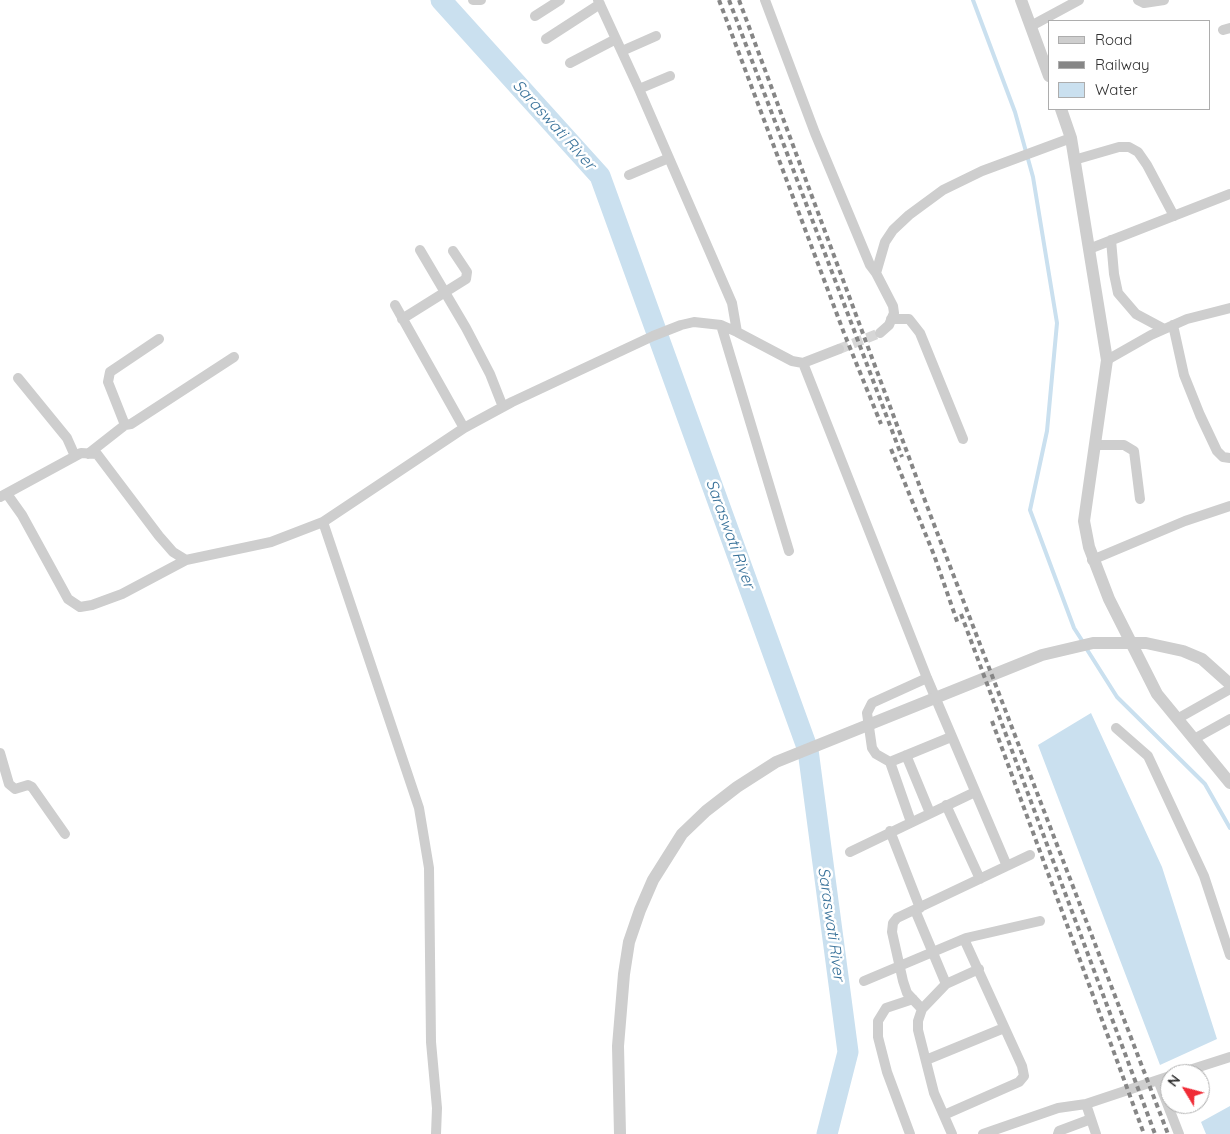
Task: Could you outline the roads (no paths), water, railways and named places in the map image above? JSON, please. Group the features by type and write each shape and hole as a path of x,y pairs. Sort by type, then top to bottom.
{"street":[{"path":"473,0 481,0"},
{"path":"534,16 560,0"},
{"path":"765,0 815,133 870,265 893,306 894,314 880,333"},
{"path":"1021,0 1048,73"},
{"path":"1031,26 1079,0"},
{"path":"1138,0 1144,4 1164,0"},
{"path":"546,39 599,2 732,303 738,332"},
{"path":"622,51 656,36"},
{"path":"570,63 616,39"},
{"path":"639,90 670,76"},
{"path":"1060,110 1071,138 1107,360 1084,521 1092,560 1109,600 1157,694 1230,783"},
{"path":"876,273 885,242 894,230 909,215 943,190 982,171 1071,138"},
{"path":"1074,160 1119,147 1129,147 1138,152 1174,216"},
{"path":"628,175 669,158"},
{"path":"1089,249 1230,194"},
{"path":"1111,240 1118,293 1136,314 1168,327 1200,415 1222,458 1230,458"},
{"path":"420,250 470,335 503,407"},
{"path":"402,319 468,276 453,252"},
{"path":"395,305 464,428"},
{"path":"1107,360 1168,327 1187,319 1230,308"},
{"path":"891,319 909,319 920,333 963,439"},
{"path":"186,560 173,552 158,536 97,454 75,456 3,495 22,515 68,599 80,607 92,605 122,594 186,560 271,542 324,522 464,428 503,407 653,336 681,325 694,322 721,325 792,361 802,363 839,350"},
{"path":"721,325 790,551"},
{"path":"125,425 108,382 110,372 160,339"},
{"path":"88,454 125,425 131,424 234,357"},
{"path":"802,363 927,678 1007,866"},
{"path":"18,378 67,438 75,456"},
{"path":"1095,445 1124,445 1134,451 1140,499"},
{"path":"1092,560 1184,521 1230,506"},
{"path":"324,522 419,808 429,868 432,1042 437,1108 436,1134"},
{"path":"620,1134 618,1046 624,974 629,942 653,880 682,834 706,811 737,787 776,762 1042,655 1093,644 1146,643 1183,651 1202,659 1230,684"},
{"path":"911,822 890,762 876,754 872,748 868,731 868,707 872,703 927,678"},
{"path":"1178,719 1230,689"},
{"path":"1194,739 1230,719"},
{"path":"1116,728 1148,756 1204,876 1230,955"},
{"path":"890,762 952,737"},
{"path":"0,753 9,784 14,789 28,785 32,787 65,834"},
{"path":"906,755 930,813"},
{"path":"850,852 890,831 975,792"},
{"path":"946,805 980,879"},
{"path":"890,831 932,953 946,984"},
{"path":"922,1009 907,993 892,932 893,923 897,918 1030,855"},
{"path":"864,981 964,939 1040,921"},
{"path":"944,1115 1019,1082 1024,1076 1022,1066 964,939"},
{"path":"952,1134 934,1092 918,1030 922,1009 946,984 979,969"},
{"path":"910,1134 887,1072 878,1037 878,1021 886,1008 912,999"},
{"path":"926,1060 1004,1028"},
{"path":"1208,1064 1230,1057"},
{"path":"983,1134 1058,1108 1086,1104 1158,1080 1179,1134"},
{"path":"1086,1104 1096,1134"},
{"path":"1058,1134 1059,1131 1091,1119"}],"water":[{"path":"1091,713 1162,867 1217,1039 1160,1065 1038,745"},
{"path":"1230,1106 1230,1134 1206,1134 1201,1122"}],"waterway":[{"name":"Saraswati River","path":"441,0 600,176 808,750 848,1052 827,1134"},
{"path":"973,0 1015,112 1033,177 1057,323 1047,431 1030,510 1074,628 1083,642"},
{"path":"1086,648 1117,697 1205,784 1230,828"}],"tunnel":[{"path":"839,349 880,333"}],"railway":[{"path":"719,0 844,333 881,424"},
{"path":"729,0 902,457"},
{"path":"739,0 930,514 1168,1134"},
{"path":"891,449 934,555 958,624"},
{"path":"961,614 1155,1134"},
{"path":"992,721 1144,1134"}]}
